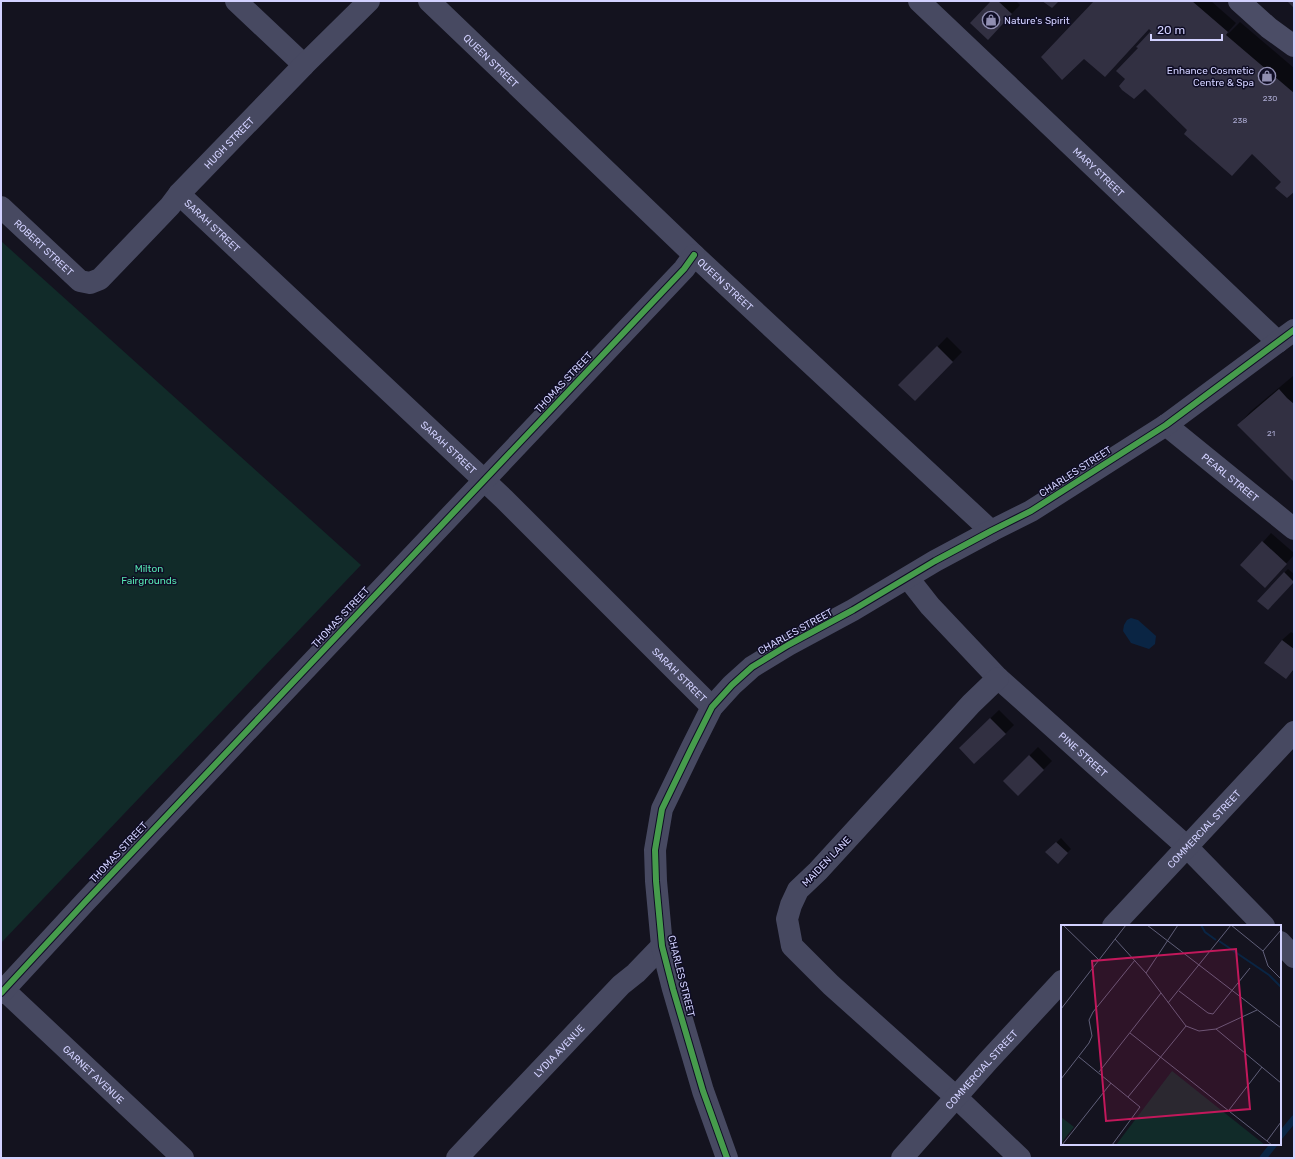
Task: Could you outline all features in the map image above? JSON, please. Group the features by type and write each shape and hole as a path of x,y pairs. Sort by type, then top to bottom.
{"main road":[{"path":"1240,1 1269,28 1294,46"}],"street":[{"path":"236,1 304,65"},
{"name":"HUGH STREET","path":"90,283 100,280 107,273 170,206 179,194 368,1"},
{"name":"QUEEN STREET","path":"429,1 694,255 991,531"},
{"name":"MARY STREET","path":"919,1 1286,336"},
{"name":"SARAH STREET","path":"179,194 483,481 504,499 712,707"},
{"name":"ROBERT STREET","path":"1,207 80,281 90,283"},
{"name":"THOMAS STREET","path":"3,992 91,895 684,269 694,255"},
{"name":"CHARLES STREET","path":"727,1158 703,1091 662,946 654,850 662,809 712,707 732,685 752,667 788,645 853,610 935,561 1031,511 1166,425 1286,336"},
{"name":"PEARL STREET","path":"1166,425 1294,529"},
{"name":"PINE STREET","path":"908,578 930,606 998,678 1186,846 1263,925"},
{"name":"MAIDEN LANE","path":"998,678 971,704 818,871 798,890 790,905 787,918 792,946 831,985 957,1098 1020,1158"},
{"name":"COMMERCIAL STREET","path":"1114,925 1294,732"},
{"path":"1281,943 1294,956"},
{"name":"LYDIA AVENUE","path":"457,1158 621,985 636,973 662,946"},
{"name":"COMMERCIAL STREET","path":"902,1158 957,1098 988,1061 1061,982"},
{"name":"GARNET AVENUE","path":"3,992 183,1158"}],"green space":[{"name":"Milton Fairgrounds","path":"1,241 361,565 1,943"}],"water":[{"path":"1131,618 1138,620 1156,636 1155,644 1149,649 1131,643 1123,631 1127,620"}],"building":[{"path":"991,1 998,1 1012,14 988,40 970,23"},
{"path":"1042,1 1059,1 1052,8"},
{"path":"1092,1 1192,1 1228,32 1226,35 1294,93 1294,192 1287,198 1275,188 1281,182 1252,154 1232,176 1184,134 1187,130 1145,89 1134,99 1122,90 1119,86 1125,79 1116,71 1138,48 1136,47 1151,31 1149,29 1105,77 1084,59 1062,80 1041,57 1093,2"},
{"path":"1287,1 1294,1 1294,8"},
{"path":"937,346 953,362 915,401 898,385"},
{"path":"1279,389 1294,404 1294,482 1237,425"},
{"path":"1262,541 1287,564 1265,588 1240,565"},
{"path":"1284,572 1294,582 1268,610 1257,601"},
{"path":"1282,640 1294,649 1294,669 1286,679 1264,663"},
{"path":"990,718 1006,734 974,764 959,748"},
{"path":"1029,755 1044,770 1018,796 1003,781"},
{"path":"1056,842 1068,853 1058,864 1045,852"}],"waterway":[{"path":"1281,1135 1294,1119"},
{"path":"1263,1158 1273,1145"}],"cycle path":[{"path":"1,993 86,901 684,269 694,255"},
{"path":"727,1158 703,1091 673,989 662,946 656,881 655,850 662,809 712,707 732,685 752,667 788,645 853,610 935,561 1031,511 1166,425 1294,330"}],"place":[{"name":"Nature's Spirit","path":"991,20"},
{"name":"Enhance Cosmetic Centre & Spa","path":"1267,76"}]}
